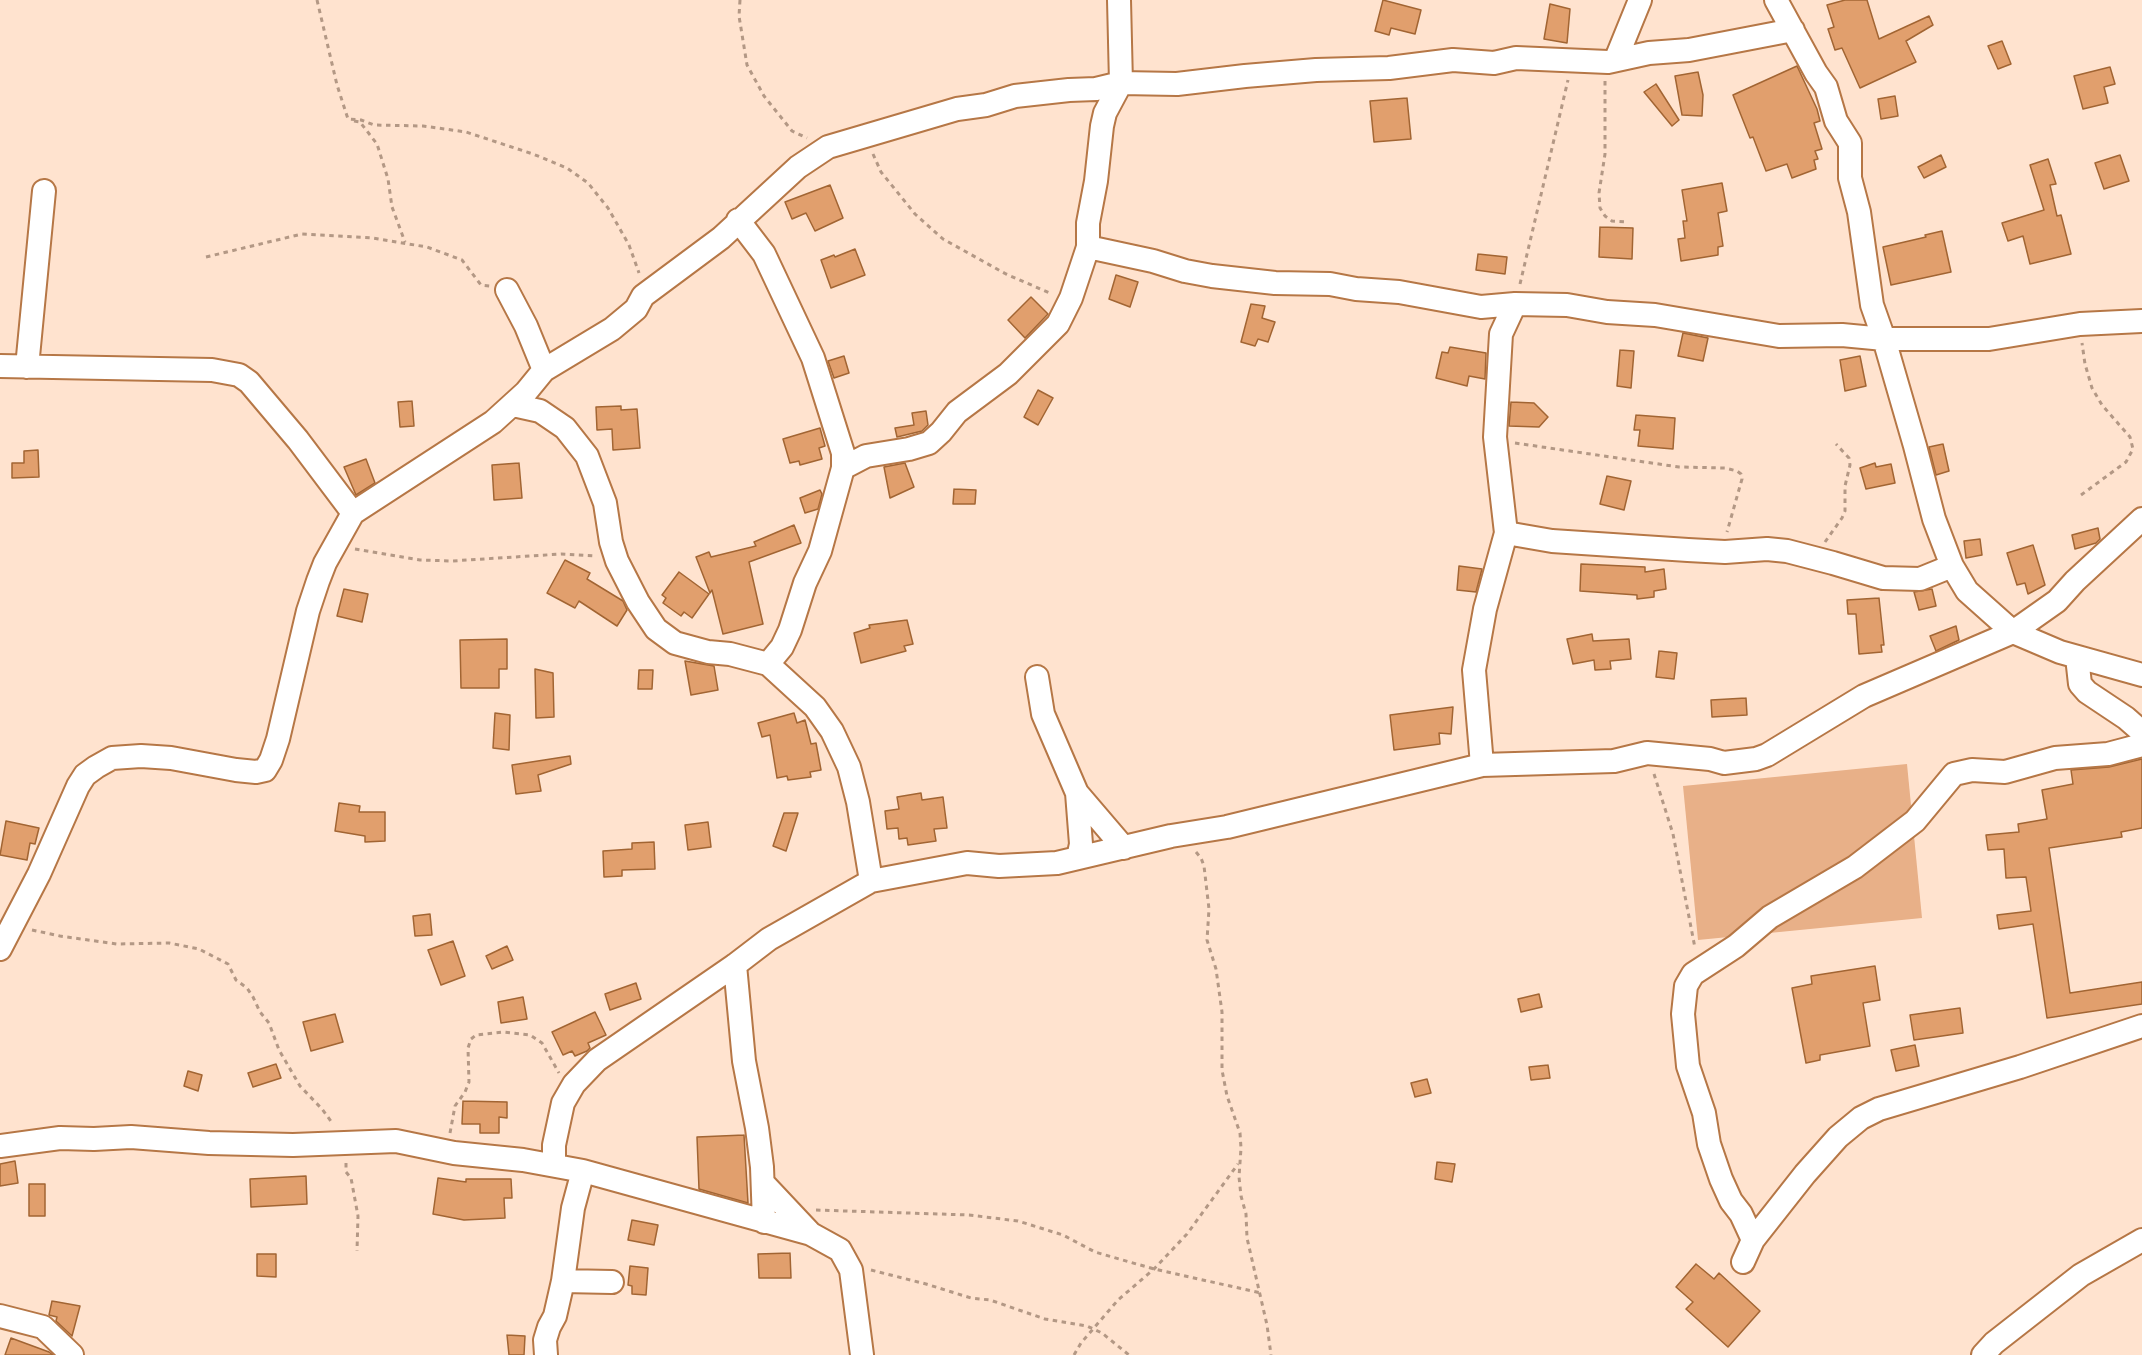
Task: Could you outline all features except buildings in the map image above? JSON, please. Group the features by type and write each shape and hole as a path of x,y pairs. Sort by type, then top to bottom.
{"street":[{"path":"843,468 866,456 909,449 929,443 942,432 957,412 1008,374 1058,324 1071,298 1088,248 1088,223 1096,181 1102,126 1105,113 1120,83 1119,0"},
{"path":"1612,60 1640,0"},
{"path":"1776,0 1826,87 1836,122 1850,143 1850,178 1859,212 1872,306 1884,339 1934,519 1952,566 1967,591 2013,632 2077,657 2142,675"},
{"path":"0,949 39,874 78,786 85,775 96,767 112,758 141,756 171,758 236,770 256,772 265,770 278,739 308,611 325,563 353,513 493,422 544,370 612,329 636,309 643,296 721,238 798,167 828,147 957,109 986,105 1015,96 1096,89 1120,83 1177,84 1316,70 1389,68 1453,60 1494,63 1516,58 1573,61 1612,60 1649,53 1689,50 1793,30"},
{"path":"27,367 44,191"},
{"path":"738,220 764,254 813,358 843,453 843,468 820,551 786,639 768,663"},
{"path":"1088,248 1212,276 1275,283 1330,284 1356,289 1399,292 1481,307 1515,304 1567,305 1607,312 1655,315 1779,336 1989,339 2080,324 2142,321"},
{"path":"507,290 544,370"},
{"path":"1482,765 1474,669 1485,609 1506,533 1495,437 1502,334 1515,304"},
{"path":"0,366 212,370 238,375 249,382 298,440 353,513"},
{"path":"519,398 565,428 587,456 605,503 611,542 617,561 638,602 656,629 675,643 708,652 730,654 768,663 815,707 832,731 849,767 858,802 871,881"},
{"path":"554,1164 554,1145 559,1117 567,1095 597,1060 769,939 871,881 967,863 1031,865 1057,863 1171,836 1227,827 1482,765 1614,761 1647,753 1710,759 1724,763 1756,759 1767,755 1864,696 2013,632 2057,601 2075,581 2142,519"},
{"path":"1506,533 1552,541 1725,552 1777,550 1883,578 1920,579 1952,566"},
{"path":"2077,657 2080,684 2086,692 2126,718 2142,732"},
{"path":"1037,677 1043,714 1077,793 1124,848"},
{"path":"1753,1240 1721,1179 1709,1144 1704,1113 1689,1066 1683,1014 1686,986 1693,974 1736,946 1770,917 1855,867 1916,821 1954,774 1966,770 2010,772 2055,758 2108,754 2142,745"},
{"path":"1077,793 1081,844 1078,858"},
{"path":"735,965 744,1061 757,1128 764,1184 764,1222"},
{"path":"1743,1262 1753,1240 1804,1174 1838,1137 1861,1118 1879,1109 2020,1067 2142,1026"},
{"path":"0,1146 60,1138 131,1137 293,1146 396,1141 454,1153 554,1164 583,1171 811,1234 840,1250 851,1270 862,1355"},
{"path":"546,1355 545,1340 555,1316 563,1281 573,1208 583,1171"},
{"path":"764,1184 811,1234"},
{"path":"1993,1351 2081,1275 2142,1240"},
{"path":"563,1281 612,1282"},
{"path":"0,1316 43,1327 72,1355"}],"path":[{"path":"317,0 337,85 348,119"},
{"path":"740,0 739,16 744,55 764,96 792,131 828,147"},
{"path":"1612,60 1604,87 1605,154 1599,193 1600,208 1612,221 1628,222"},
{"path":"1515,304 1573,61"},
{"path":"348,119 360,122 377,144 386,171 392,207 405,242"},
{"path":"348,119 361,120 374,125 423,126 466,132 532,154 578,174 600,196 623,231 640,277 643,296"},
{"path":"863,135 881,172 915,214 930,228 958,249 1006,274 1046,293 1071,298"},
{"path":"206,257 302,234 405,242 427,247 462,260 481,285 501,285 507,290"},
{"path":"2080,324 2085,364 2092,388 2102,405 2130,437 2133,449 2126,462 2081,495"},
{"path":"1495,437 1519,444 1679,468 1725,468 1737,471 1742,478 1728,524 1725,552"},
{"path":"1833,563 1821,549 1845,510 1845,486 1850,465 1849,458 1836,444"},
{"path":"336,544 420,560 452,561 570,554 592,555 617,561"},
{"path":"1647,753 1673,834 1695,947 1693,974"},
{"path":"1171,836 1191,843 1204,866 1209,909 1207,940 1216,969 1222,1012 1222,1070 1227,1096 1240,1133 1239,1177 1247,1238 1261,1293 1271,1355"},
{"path":"13,925 60,936 117,944 169,943 199,949 228,964 236,980 247,988 269,1023 279,1050 300,1086 322,1109 345,1144 346,1172 351,1178 358,1216 357,1251"},
{"path":"454,1153 450,1134 454,1106 465,1092 469,1082 468,1048 471,1039 476,1035 504,1032 530,1035 542,1043 557,1068 567,1095"},
{"path":"1074,1355 1118,1300 1154,1269 1187,1234 1239,1162"},
{"path":"788,1209 969,1215 1018,1221 1063,1235 1095,1252 1154,1269 1261,1293"},
{"path":"869,1269 970,1298 990,1300 1045,1319 1093,1329 1102,1333 1129,1355"}],"shaded area":[{"path":"1907,764 1922,918 1698,940 1683,786"}]}
